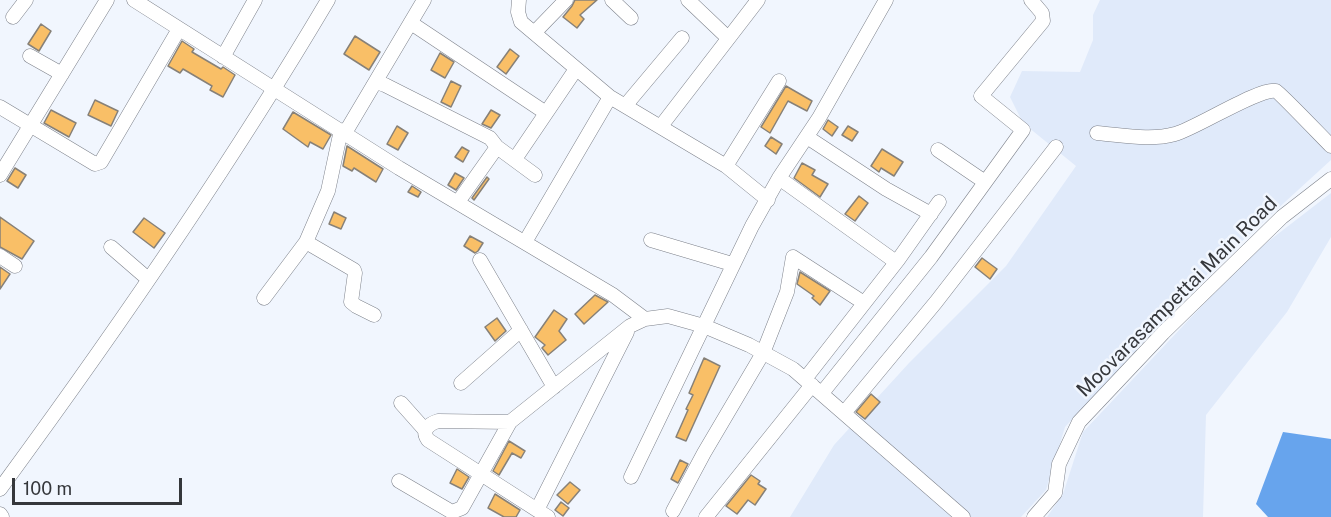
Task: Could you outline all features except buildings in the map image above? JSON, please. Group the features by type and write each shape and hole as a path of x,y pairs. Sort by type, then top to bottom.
{"street":[{"path":"13,17 26,0"},
{"path":"0,175 107,0"},
{"path":"134,0 399,168 614,295 645,319"},
{"path":"223,57 255,0"},
{"path":"0,489 81,379 275,90 328,0"},
{"path":"264,298 306,242 328,191 343,132 376,82 424,0"},
{"path":"519,0 518,12 521,22 610,97 726,166 768,200"},
{"path":"534,33 566,0"},
{"path":"612,0 632,18"},
{"path":"688,0 728,38"},
{"path":"661,126 758,0"},
{"path":"631,477 752,226 819,118 886,0"},
{"path":"706,517 813,386 931,257 1023,130 981,96 1043,21 1042,13 1031,0"},
{"path":"411,22 546,113"},
{"path":"0,106 95,164 101,162 179,29"},
{"path":"626,106 682,38"},
{"path":"30,56 62,74"},
{"path":"515,159 576,69"},
{"path":"726,166 779,81"},
{"path":"376,82 490,138 497,147 535,175"},
{"path":"1097,133 1156,137 1176,134 1258,95 1274,91 1279,93 1331,146"},
{"path":"525,242 610,97"},
{"path":"807,137 886,189 935,208 864,303 813,386"},
{"path":"459,202 497,147"},
{"path":"844,413 936,302 1056,147"},
{"path":"938,150 985,182"},
{"path":"780,178 896,261"},
{"name":"Moovarasampettai Main Road","path":"1034,517 1055,493 1059,464 1079,422 1163,333 1282,217 1331,179"},
{"path":"651,240 732,264"},
{"path":"306,242 354,270 351,302 374,315"},
{"path":"111,247 148,279"},
{"path":"0,256 15,266"},
{"path":"674,511 704,453 763,353 787,292 793,257 864,303"},
{"path":"480,260 554,387"},
{"path":"399,481 452,512 462,508 510,422 630,326 645,319 668,316 704,326 793,369 963,517"},
{"path":"401,403 425,430 428,440 542,514 630,326"},
{"path":"461,383 521,330"},
{"path":"425,430 430,424 438,421 510,422"}],"shaded area":[{"path":"1100,0 1331,0 1331,160 1217,264 1065,427 1046,490 1021,517 790,517 834,445 909,363 1006,266 1076,166 1023,123 1010,97 1022,71 1080,72 1093,40 1093,15"},
{"path":"1331,193 1331,237 1287,312 1206,415 1203,517 1047,517 1063,494 1083,432 1248,257"}],"water":[{"path":"1283,432 1331,439 1331,517 1268,517 1256,504"}]}
